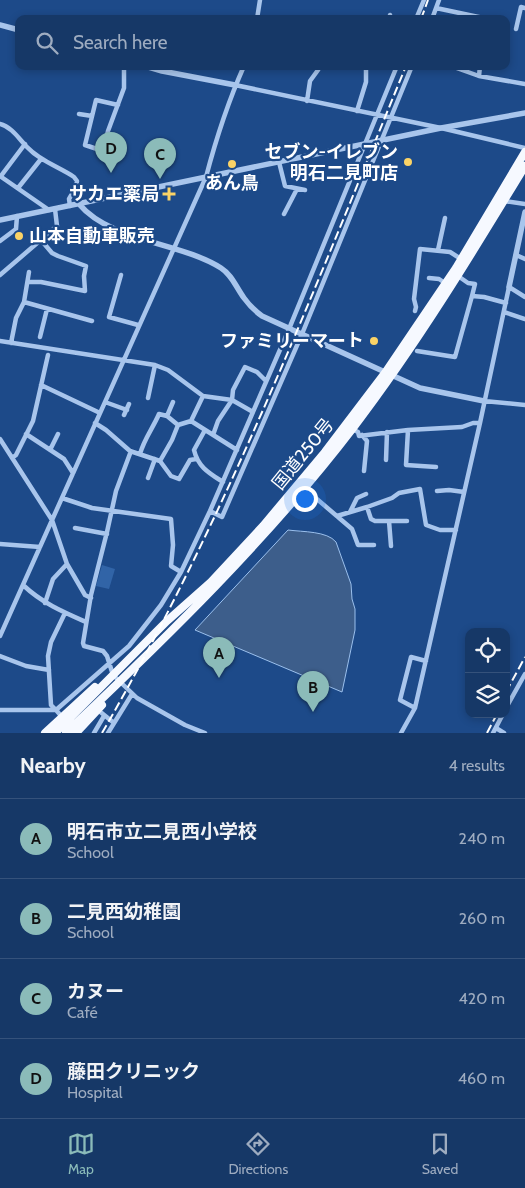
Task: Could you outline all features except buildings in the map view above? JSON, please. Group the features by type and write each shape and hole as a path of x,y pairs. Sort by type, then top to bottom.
{"highway":[{"name":"国道250号","path":"66,733 215,587 304,488 352,429 461,259 525,150"},
{"name":"国道250号","path":"55,733 167,621 211,582 263,526 325,452 388,374 458,276 525,166"},
{"path":"45,733 101,681 113,675"},
{"path":"76,733 104,703 105,696"}],"street":[{"path":"258,15 260,0"},
{"path":"418,15 424,0"},
{"path":"433,15 439,0"},
{"path":"516,29 521,7 525,8"},
{"path":"436,8 469,15"},
{"path":"0,25 15,29"},
{"path":"103,151 108,131 124,88 124,70"},
{"path":"159,70 441,128 525,150"},
{"path":"0,636 206,177 235,85 242,70"},
{"path":"307,101 310,81 318,70"},
{"path":"357,112 366,82 366,70"},
{"path":"0,710 56,710 130,646 161,605 180,572 223,482 289,329 395,70"},
{"path":"210,511 222,517 302,334 410,70"},
{"path":"462,70 479,76 525,84"},
{"path":"479,76 480,70"},
{"path":"112,154 85,145 96,100 118,105"},
{"path":"0,220 382,140 525,113"},
{"path":"79,114 92,116"},
{"path":"0,124 10,129 42,159 74,177 77,181 76,187 69,198 70,206"},
{"path":"0,275 56,226 52,209 0,176 25,144"},
{"path":"18,188 42,159"},
{"path":"279,162 285,186 305,190"},
{"path":"284,214 297,188"},
{"path":"504,201 525,204"},
{"path":"79,204 94,218 112,227 204,259 222,269 235,282 242,296 252,308 262,316 388,374 420,388 484,401 525,405"},
{"path":"401,733 415,708 480,423 525,212"},
{"path":"0,241 16,229 17,216"},
{"path":"438,250 445,218"},
{"path":"28,282 41,282 85,292 84,276 86,266 52,253 41,240"},
{"path":"415,311 414,299 420,249 450,252 461,259"},
{"path":"516,255 525,259"},
{"path":"11,343 16,318 24,302 29,272"},
{"path":"121,275 109,317 138,325"},
{"path":"417,351 455,357 475,284 468,283 458,276"},
{"path":"430,278 439,279 445,283"},
{"path":"509,287 525,297"},
{"path":"472,296 506,303"},
{"path":"24,302 92,321"},
{"path":"40,337 47,309"},
{"path":"504,312 525,319"},
{"path":"85,319 87,313"},
{"path":"0,341 155,365 168,370 203,396 232,400 253,412"},
{"path":"12,458 16,454 33,421 48,355"},
{"path":"148,398 155,365"},
{"path":"213,435 218,421 232,400 233,390 245,367 257,372 266,381"},
{"path":"41,385 100,413"},
{"path":"178,425 191,421 203,396"},
{"path":"105,402 127,410"},
{"path":"167,416 173,402"},
{"path":"140,454 143,443 155,425 159,414 167,416 178,425"},
{"path":"191,421 237,450"},
{"path":"362,436 408,430 462,427 472,423 480,423"},
{"path":"95,424 106,430 120,444 131,451 158,460 171,476 179,479 190,460 196,459"},
{"path":"148,478 172,440 178,425"},
{"path":"352,429 358,432 359,436 362,436 366,441 364,471"},
{"path":"205,430 194,450 196,459 200,466 223,482"},
{"path":"408,430 404,464 436,466"},
{"path":"386,460 387,432"},
{"path":"26,434 64,460 73,473"},
{"path":"50,450 58,434"},
{"path":"0,439 52,520 67,564 86,595 91,598"},
{"path":"131,451 116,491 91,598 83,643 84,646 103,651 113,675 132,694 185,725 205,733"},
{"path":"304,488 352,529 358,545 374,545"},
{"path":"336,516 367,507 400,493 420,489 426,525 440,530 456,530"},
{"path":"437,491 464,492"},
{"path":"350,512 357,498 366,494"},
{"path":"62,498 92,508 130,512 171,520 173,545 171,566 180,572"},
{"path":"367,507 371,518 375,521 407,521"},
{"path":"389,521 391,546"},
{"path":"75,528 107,534"},
{"path":"0,544 40,547"},
{"path":"45,603 53,578 67,564"},
{"path":"23,585 45,603 86,622"},
{"path":"62,717 51,704 48,656 51,642 65,613"},
{"path":"0,656 26,666 49,670"},
{"path":"415,708 400,700 410,657 426,661"},
{"path":"510,701 525,674"},
{"path":"117,733 109,731 132,694"},
{"path":"98,710 114,723"},
{"path":"94,733 104,716"},
{"path":"501,718 494,731 504,733"}],"shaded area":[{"path":"288,530 314,533 332,538 336,542 351,584 355,609 355,630 342,692 195,630"},
{"path":"102,565 115,569 109,589 96,586"}],"railway":[{"path":"422,15 428,0"},
{"path":"102,733 147,653 228,488 301,320 404,70"},
{"path":"510,685 525,657"},
{"path":"487,733 495,718"}],"place":[{"name":"セブン-イレブン 明石二見町店","path":"408,162"},
{"name":"あん鳥","path":"232,164"},
{"name":"藤田クリニック","path":"111,173"},
{"name":"カヌー","path":"160,179"},
{"name":"サカエ薬局","path":"169,194"},
{"name":"山本自動車販売","path":"19,236"},
{"name":"ファミリーマート","path":"374,341"},
{"name":"明石市立二見西小学校","path":"219,678"},
{"name":"二見西幼稚園","path":"313,712"}]}
